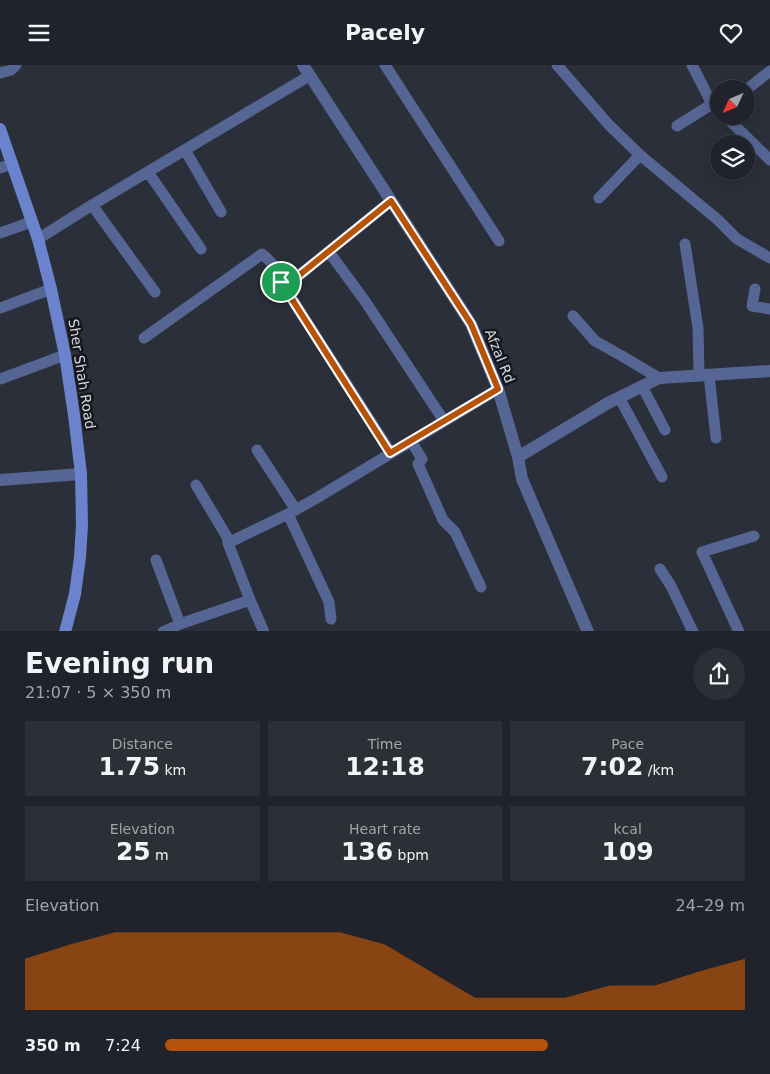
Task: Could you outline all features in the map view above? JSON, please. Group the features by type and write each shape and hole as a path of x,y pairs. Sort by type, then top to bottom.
{"main road":[{"name":"Sher Shah Road","path":"0,129 6,166 38,239 51,289 65,355 82,474 80,557 75,594 65,631"}],"street":[{"path":"0,73 11,70 16,65"},
{"path":"385,65 499,241"},
{"path":"557,65 609,125 640,155 718,220 737,239 770,258"},
{"path":"692,65 710,98"},
{"path":"38,239 185,150 306,70"},
{"name":"Afzal Rd","path":"306,70 471,324 498,389 518,457 522,479 588,631"},
{"path":"755,83 770,71"},
{"path":"678,126 710,110"},
{"path":"734,125 770,159"},
{"path":"185,150 221,212"},
{"path":"599,198 640,155"},
{"path":"148,172 201,249"},
{"path":"144,338 262,253 286,279 292,281 391,201"},
{"path":"92,205 156,292"},
{"path":"0,233 31,222"},
{"path":"685,244 704,375 716,438"},
{"path":"329,252 370,309 444,421"},
{"path":"280,272 281,282 390,453"},
{"path":"0,308 51,289"},
{"path":"755,289 752,306 770,309"},
{"path":"573,316 595,341 659,378"},
{"path":"0,379 65,355"},
{"path":"518,457 619,397 659,378 770,371"},
{"path":"642,386 665,430"},
{"path":"228,543 292,512 498,389"},
{"path":"619,397 662,477"},
{"path":"411,441 422,459 418,464 443,520 455,532 481,587"},
{"path":"257,450 292,512 329,602 331,619"},
{"path":"0,480 82,474"},
{"path":"196,485 227,537 250,601 264,631"},
{"path":"739,631 702,552 754,536"},
{"path":"156,560 180,624"},
{"path":"660,569 671,586 693,631"},
{"path":"163,631 250,601"}],"route":[{"path":"391,201 471,324 498,389 390,453 281,282 280,272 286,279 292,281 391,201"}]}
